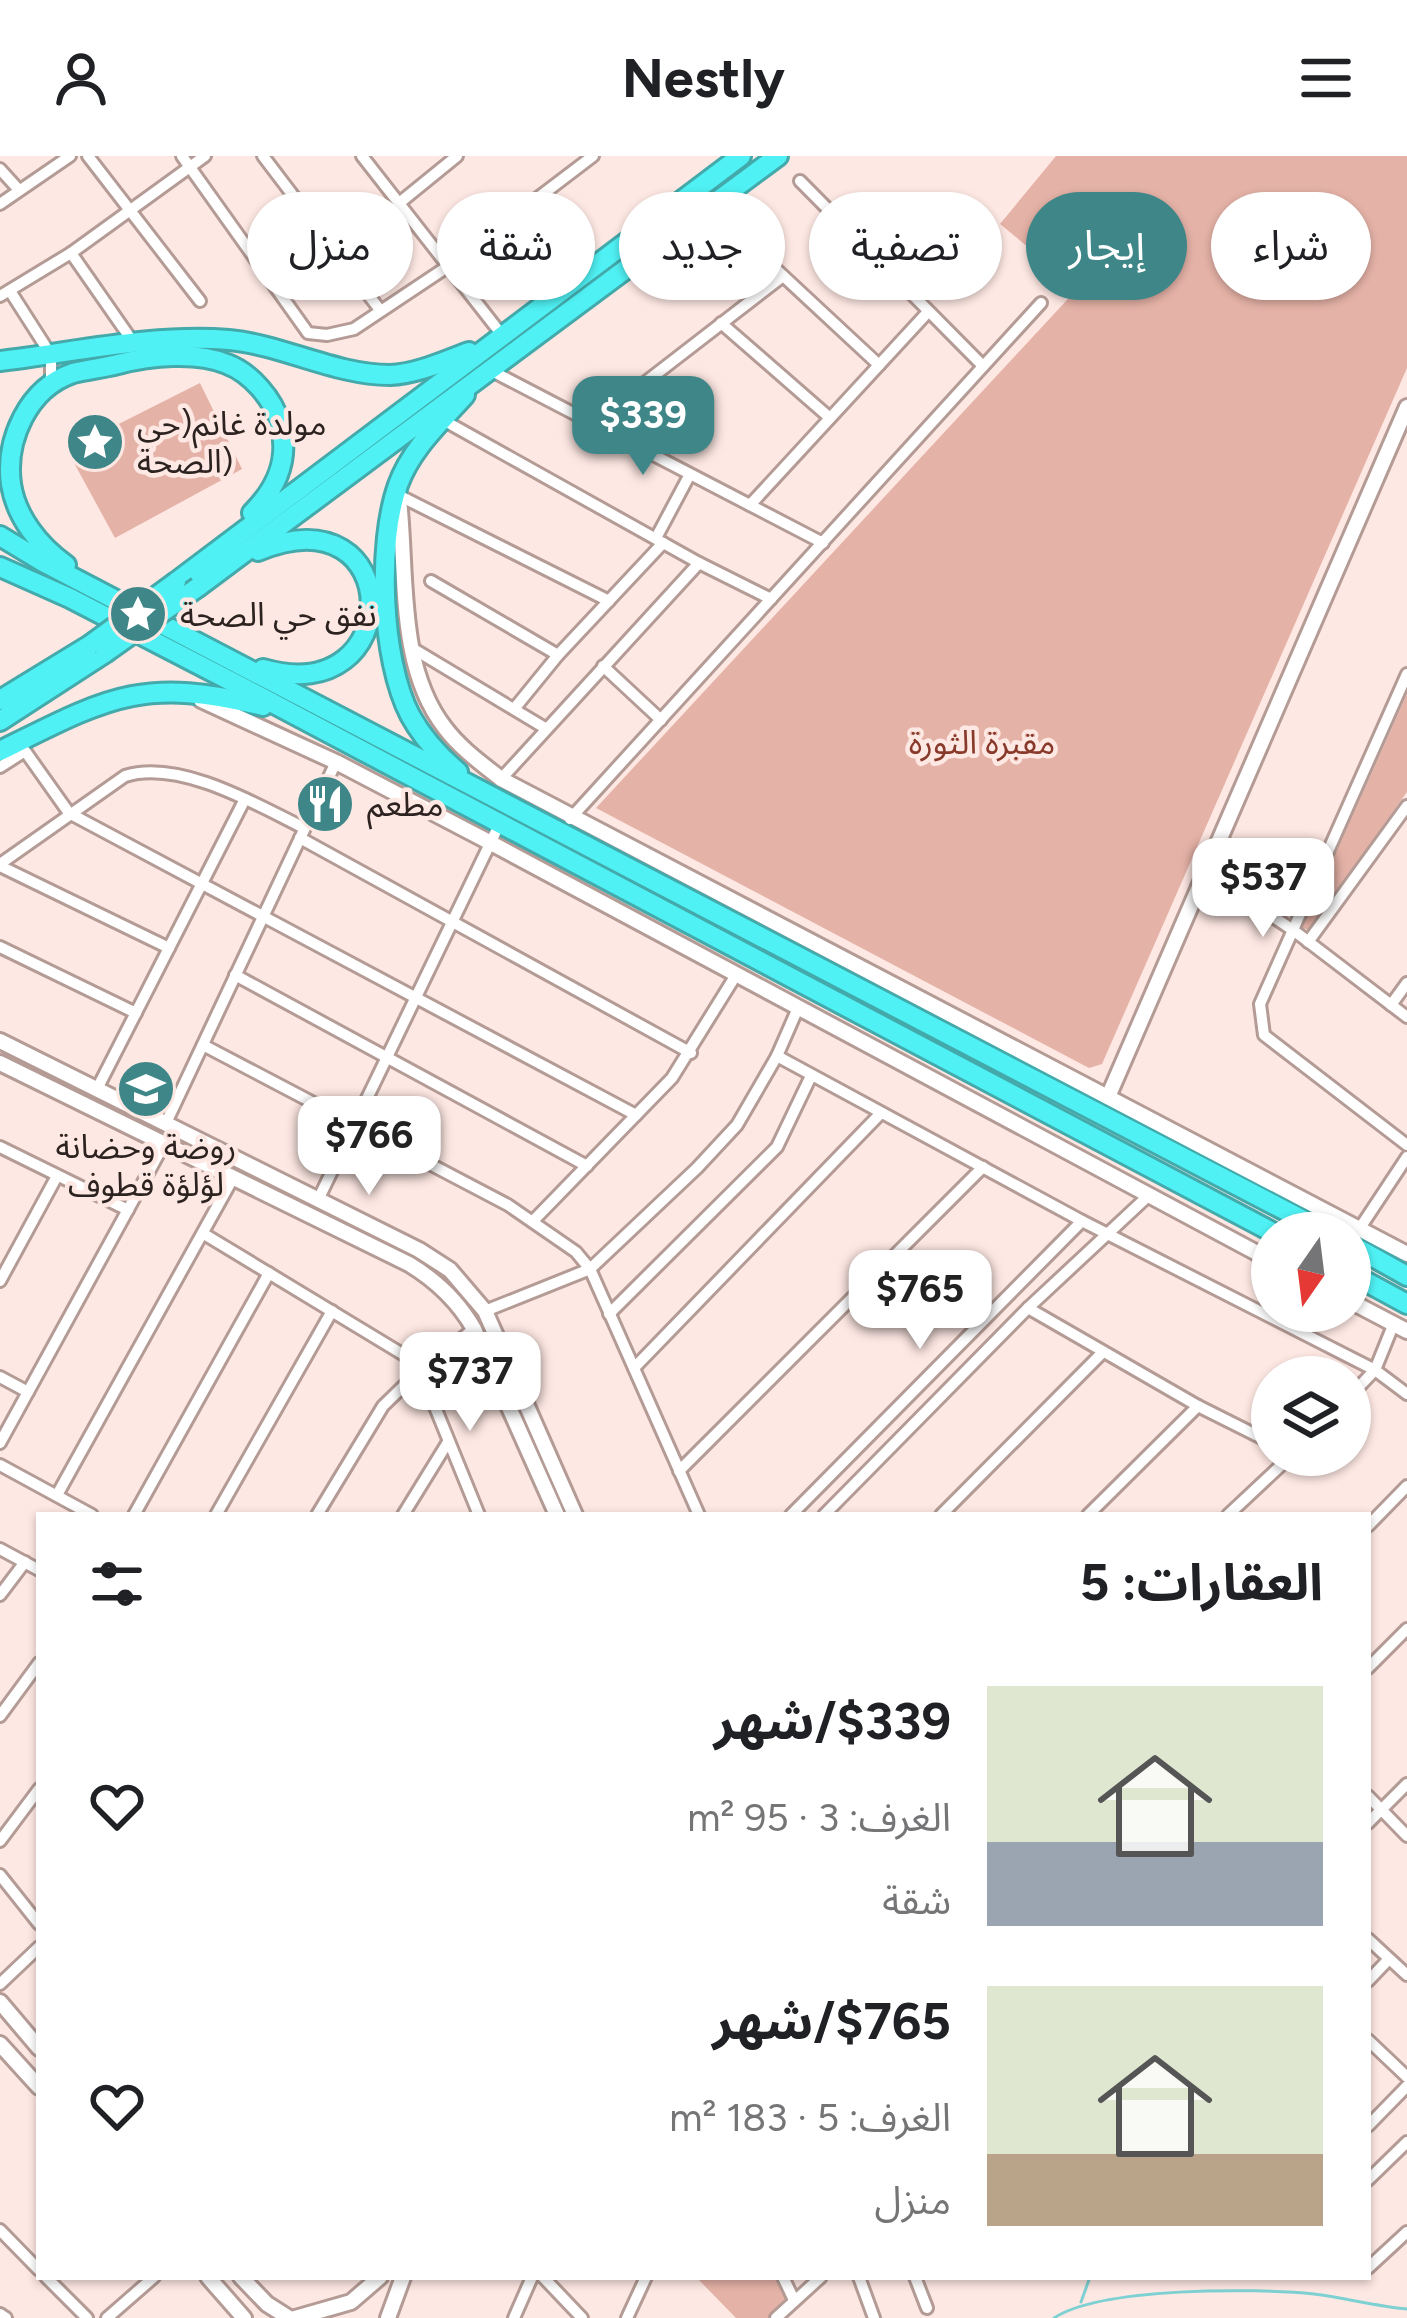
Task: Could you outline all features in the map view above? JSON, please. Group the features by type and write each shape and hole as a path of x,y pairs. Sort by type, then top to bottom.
{"highway":[{"path":"0,688 98,649 207,558 741,156"},
{"path":"0,721 98,649 237,559 778,156"},
{"path":"0,361 133,342 224,340 393,375 416,371 496,339"},
{"path":"114,599 56,558 38,539 20,514 12,491 8,460 17,427 51,385 70,374 138,359 206,358 231,364 274,401 282,431 280,475 269,496 207,558"},
{"path":"487,369 416,450 389,525 386,577 395,676 422,735 447,763 490,797"},
{"path":"0,536 560,834 791,939 1088,1109 1287,1212"},
{"path":"209,649 277,673 316,675 330,670 353,650 369,621 372,592 368,578 341,548 314,541 283,542 237,559"},
{"path":"0,555 70,598 1251,1221"},
{"path":"0,567 70,598"},
{"path":"0,700 44,671"},
{"path":"0,751 115,698 173,691 219,695 290,714"},
{"path":"1076,1130 1088,1109"},
{"path":"1371,1251 1407,1276"},
{"path":"1371,1284 1407,1304"}],"main road":[{"path":"1108,1097 1407,407"},
{"path":"398,490 418,678 443,727 501,778 791,939 1108,1097 1308,1212"},
{"path":"173,691 227,710 336,762 1251,1250"},
{"path":"0,1041 435,1259 485,1311 574,1512"},
{"path":"0,1063 422,1272 446,1292 474,1329 556,1512"},
{"path":"109,1116 106,1108 111,1104 136,1111"},
{"path":"320,1220 345,1228 352,1223 350,1216"},
{"path":"1371,1243 1407,1254"},
{"path":"1371,1312 1400,1327"},
{"path":"0,2002 36,2043"},
{"path":"0,2044 36,2084"},
{"path":"211,2280 244,2318"},
{"path":"244,2280 267,2304 292,2318 351,2302 377,2280"},
{"path":"388,2318 402,2280"}],"street":[{"path":"0,204 70,156"},
{"path":"88,156 200,301"},
{"path":"51,385 51,355 5,294 71,253 186,161 205,156"},
{"path":"263,156 380,310"},
{"path":"362,156 389,192"},
{"path":"413,192 457,156"},
{"path":"545,192 593,156"},
{"path":"186,161 308,332 327,335 354,328 437,273"},
{"path":"0,169 19,190"},
{"path":"800,181 983,366"},
{"path":"413,223 437,253"},
{"path":"71,253 133,342"},
{"path":"785,278 879,365"},
{"path":"470,300 496,339"},
{"path":"590,425 751,300"},
{"path":"560,834 1041,303"},
{"path":"750,505 927,314"},
{"path":"721,323 830,418"},
{"path":"487,369 823,543"},
{"path":"443,420 771,599"},
{"path":"514,709 659,541 689,476"},
{"path":"398,490 609,601"},
{"path":"501,778 698,563"},
{"path":"431,581 558,655"},
{"path":"412,648 545,728"},
{"path":"603,666 661,720"},
{"path":"1407,674 1260,1004 1264,1035 1407,1145"},
{"path":"0,766 25,752 70,813 636,1115"},
{"path":"165,1124 336,762"},
{"path":"169,948 0,865 125,776 142,770 172,774 245,799 453,922 691,1053"},
{"path":"97,1089 245,799"},
{"path":"1308,942 1407,806"},
{"path":"318,1200 500,823"},
{"path":"1205,872 1293,930 1407,1016"},
{"path":"0,946 136,1013"},
{"path":"235,975 587,1166"},
{"path":"533,1221 691,1053 736,975"},
{"path":"1391,1005 1407,983"},
{"path":"485,1311 590,1269 737,1125 798,1008"},
{"path":"202,1045 533,1221 576,1252 590,1269 698,1512"},
{"path":"777,1056 1082,1221 1376,1370 1407,1394"},
{"path":"610,1314 777,1147 812,1076"},
{"path":"634,1368 881,1113"},
{"path":"0,1443 164,1144"},
{"path":"0,1147 128,1210"},
{"path":"1370,1212 1407,1157"},
{"path":"679,1471 982,1167"},
{"path":"0,1281 57,1176"},
{"path":"56,1496 233,1178"},
{"path":"813,1492 827,1512 1028,1308 1147,1197"},
{"path":"794,1512 1082,1221"},
{"path":"204,1234 380,1337 419,1370 477,1512"},
{"path":"136,1512 269,1273"},
{"path":"1028,1308 1251,1432"},
{"path":"218,1512 332,1311"},
{"path":"1371,1375 1400,1327"},
{"path":"319,1512 383,1406 419,1370 474,1329"},
{"path":"944,1512 1103,1352"},
{"path":"0,1377 28,1392"},
{"path":"1091,1512 1198,1406"},
{"path":"405,1512 448,1442"},
{"path":"0,1465 86,1512"},
{"path":"1231,1512 1270,1476"},
{"path":"1371,1523 1407,1486"},
{"path":"0,1549 36,1568"},
{"path":"0,1595 25,1562"},
{"path":"1371,1665 1407,1629"},
{"path":"0,1716 36,1667"},
{"path":"1371,1820 1407,1784"},
{"path":"0,1841 36,1793"},
{"path":"1371,1799 1407,1836"},
{"path":"0,1875 36,1920"},
{"path":"1371,1942 1407,1975"},
{"path":"0,1984 36,1950"},
{"path":"1371,1978 1388,1960"},
{"path":"1371,2043 1407,2077"},
{"path":"1371,2123 1407,2086"},
{"path":"1371,2177 1407,2142"},
{"path":"0,2230 36,2267"},
{"path":"1371,2265 1407,2232"},
{"path":"49,2280 87,2318"},
{"path":"107,2318 151,2280"},
{"path":"354,2280 365,2294"},
{"path":"514,2318 531,2280"},
{"path":"546,2280 582,2318"},
{"path":"627,2318 645,2280"},
{"path":"784,2280 794,2300"},
{"path":"776,2318 817,2280"},
{"path":"860,2280 874,2318"},
{"path":"916,2280 927,2308"}],"green space":[{"name":"مقبرة الثورة","path":"1056,156 1407,156 1407,368 1102,1064 1089,1068 596,808 1067,300 1187,300 1187,192 1026,192"},
{"name":"مقبرة الثورة","path":"1026,192 1026,245 1002,222"},
{"path":"200,383 242,469 115,538 67,450"},
{"path":"1407,694 1407,792 1309,930 1302,928"},
{"path":"699,2280 778,2280 787,2299 769,2318 736,2318"}],"waterway":[{"path":"1081,2302 1089,2280"},
{"path":"1054,2318 1106,2300 1218,2291 1314,2294 1407,2309"}],"place":[{"name":"مولدة غانم(حي الصحة)","path":"95,442"},
{"name":"نفق حي الصحة","path":"138,614"},
{"name":"مطعم","path":"325,804"},
{"name":"روضة وحضانة لؤلؤة قطوف","path":"146,1089"}]}
